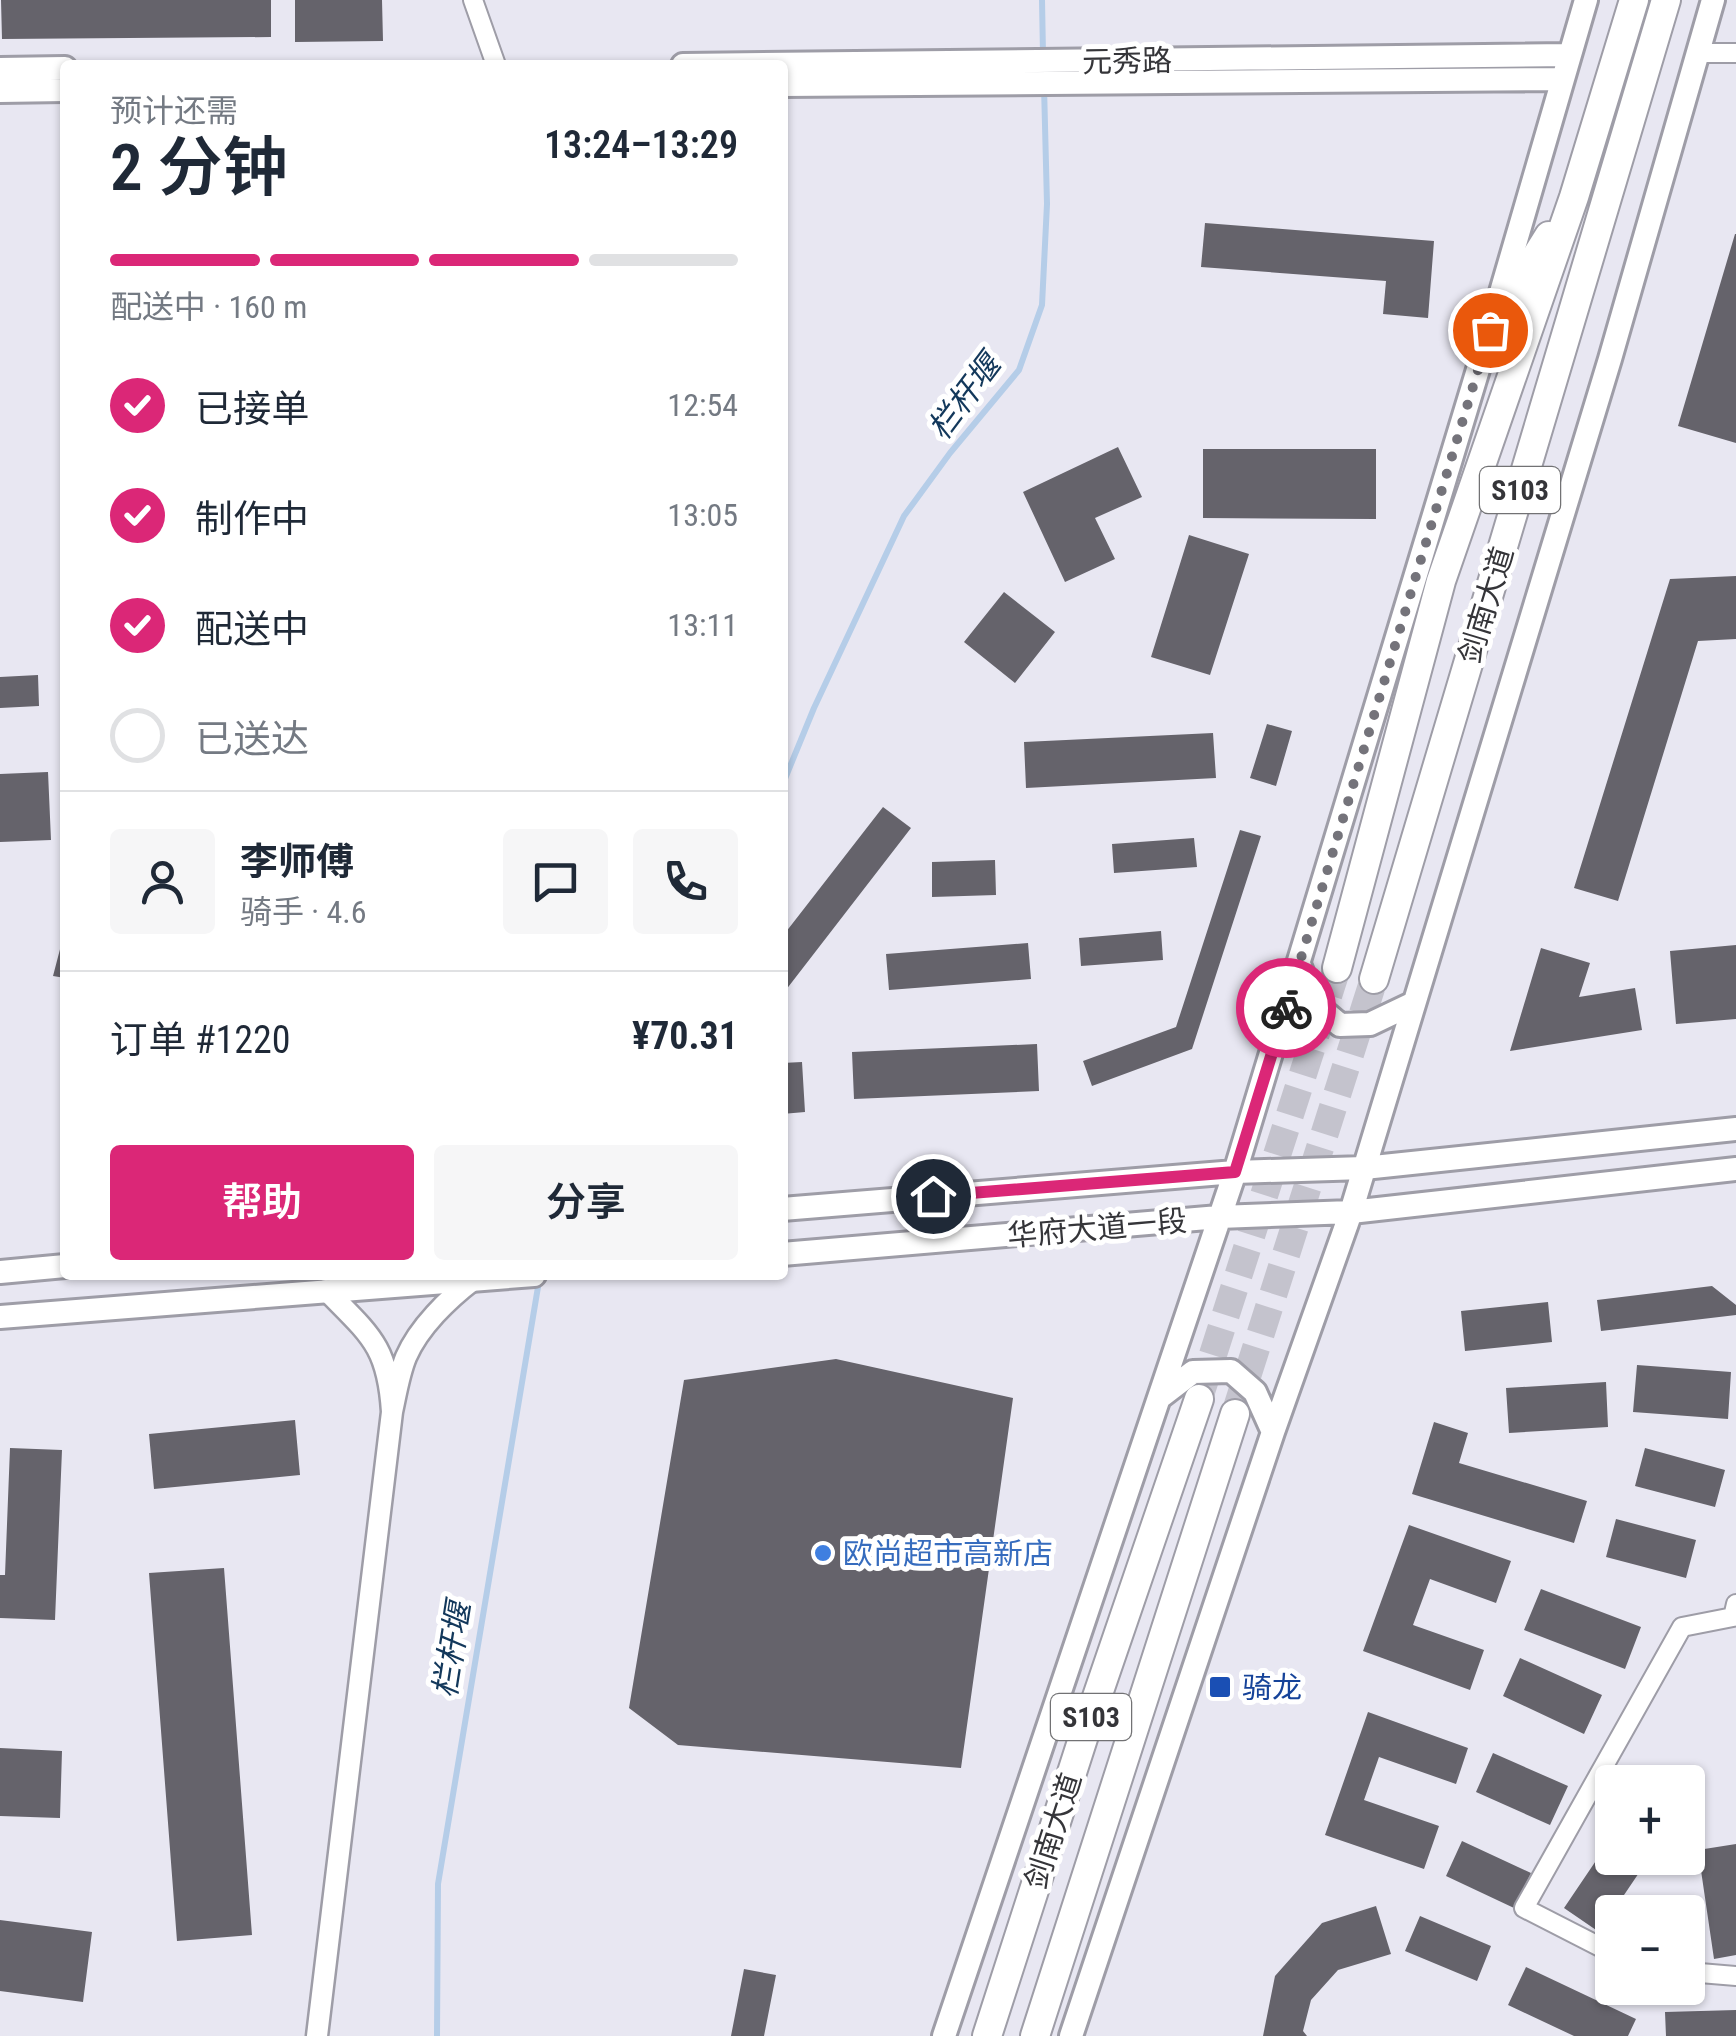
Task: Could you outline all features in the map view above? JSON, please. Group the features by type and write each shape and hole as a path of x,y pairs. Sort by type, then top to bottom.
{"highway":[{"name":"剑南大道","path":"1337,968 1440,581 1574,197 1634,0"},
{"name":"剑南大道","path":"1374,979 1666,0"},
{"path":"1490,330 1574,197"},
{"name":"剑南大道","path":"987,2035 1199,1399"},
{"name":"剑南大道","path":"1038,2030 1235,1414"}],"main road":[{"path":"944,2036 1235,1172 1586,0"},
{"path":"1072,2036 1273,1432 1351,1212 1610,360 1713,0"},
{"name":"元秀路","path":"788,85 1570,55"},
{"path":"0,69 60,68"},
{"name":"元秀路","path":"788,68 1017,74"},
{"name":"元秀路","path":"1069,72 1563,79"},
{"path":"0,91 60,90"},
{"path":"1299,964 1314,1003 1340,1025 1370,1024 1412,1004"},
{"path":"788,1209 1235,1172 1364,1168 1736,1129"},
{"name":"华府大道一段","path":"788,1254 1219,1218 1351,1212 1736,1168"},
{"path":"0,1272 60,1266"},
{"path":"0,1317 474,1280"},
{"path":"1158,1398 1192,1372 1231,1372 1256,1392 1273,1432"}],"street":[{"path":"472,0 494,60"},
{"path":"1698,53 1736,53"},
{"path":"317,2036 392,1412 406,1358 425,1327 456,1293 474,1280"},
{"path":"326,1290 369,1333 382,1354 390,1378 392,1412"},
{"path":"1595,1944 1524,1908 1682,1627 1733,1618 1736,1604"},
{"path":"1705,1973 1736,1976"}],"building":[{"path":"1,0 271,0 271,37 2,39"},
{"path":"295,0 382,0 383,41 295,42"},
{"path":"1205,223 1434,241 1428,318 1383,314 1386,281 1201,267"},
{"path":"1736,234 1736,443 1678,426"},
{"path":"1118,447 1142,497 1095,518 1115,559 1065,582 1023,492"},
{"path":"1203,449 1376,449 1376,519 1203,518"},
{"path":"1189,535 1249,554 1210,675 1151,657"},
{"path":"1736,576 1736,639 1698,641 1618,901 1574,888 1670,579"},
{"path":"1004,592 1055,632 1015,683 964,642"},
{"path":"38,675 39,706 0,708 0,677"},
{"path":"1267,724 1292,731 1276,786 1250,778"},
{"path":"1213,733 1216,778 1026,788 1024,742"},
{"path":"48,772 51,840 0,842 0,774"},
{"path":"883,807 911,828 788,987 788,929"},
{"path":"1240,830 1261,836 1192,1049 1092,1086 1083,1061 1176,1027"},
{"path":"1194,838 1197,867 1114,873 1112,844"},
{"path":"995,860 996,895 932,897 932,862"},
{"path":"1161,931 1163,960 1081,966 1079,938"},
{"path":"1028,943 1031,979 889,990 886,954"},
{"path":"1736,945 1736,1019 1676,1024 1670,951"},
{"path":"1541,948 1590,963 1579,997 1635,988 1642,1030 1510,1051"},
{"path":"60,949 60,977 53,976"},
{"path":"1037,1044 1039,1091 854,1099 852,1052"},
{"path":"802,1062 805,1112 788,1113 788,1063"},
{"path":"1712,1286 1736,1305 1736,1315 1601,1331 1597,1300"},
{"path":"1548,1302 1552,1342 1465,1351 1461,1311"},
{"name":"欧尚超市高新店","path":"836,1359 1013,1398 961,1768 678,1745 629,1708 684,1380"},
{"path":"1637,1365 1731,1372 1728,1419 1633,1412"},
{"path":"1606,1382 1608,1427 1509,1433 1506,1388"},
{"path":"295,1420 300,1475 154,1489 149,1434"},
{"path":"1434,1422 1468,1433 1459,1463 1587,1501 1574,1543 1412,1494"},
{"path":"10,1448 62,1450 55,1620 0,1618"},
{"path":"1645,1448 1725,1470 1715,1507 1635,1486"},
{"path":"1616,1519 1696,1540 1686,1578 1606,1557"},
{"path":"1409,1525 1511,1561 1496,1603 1430,1579 1413,1625 1484,1650 1470,1690 1363,1651"},
{"path":"224,1568 252,1935 177,1941 149,1573"},
{"path":"1541,1589 1641,1627 1625,1669 1524,1630"},
{"path":"1520,1658 1602,1695 1584,1734 1503,1696"},
{"path":"1368,1712 1468,1748 1456,1784 1379,1757 1364,1800 1439,1826 1424,1869 1325,1835"},
{"path":"0,1748 62,1751 60,1818 0,1816"},
{"path":"1493,1753 1568,1786 1550,1825 1476,1792"},
{"path":"1462,1841 1531,1873 1514,1908 1446,1876"},
{"path":"1736,1844 1736,1955 1714,1959 1702,1875 1705,1875 1705,1849"},
{"path":"1595,1862 1595,1875 1638,1875 1624,1895 1595,1895 1595,1929 1564,1908"},
{"path":"1376,1906 1391,1954 1338,1970 1311,2000 1303,2031 1307,2036 1263,2036 1275,1976 1322,1923"},
{"path":"1420,1916 1491,1946 1477,1981 1405,1951"},
{"path":"0,1920 92,1932 83,2002 0,1991"},
{"path":"1526,1967 1595,2000 1595,2005 1606,2005 1636,2019 1628,2036 1574,2036 1508,2005"},
{"path":"744,1969 776,1975 764,2036 731,2036"},
{"path":"1736,2010 1736,2036 1666,2036 1665,2012"}],"waterway":[{"name":"栏杆堰","path":"1042,0 1043,54"},
{"name":"栏杆堰","path":"788,771 904,516 1019,370 1042,305 1047,204 1044,86"},
{"name":"栏杆堰","path":"437,2036 438,1884 539,1281"}],"tunnel":[{"path":"1200,1395 1337,968"},
{"path":"1235,1414 1374,979"}],"way so far":[{"path":"1286,1008 1490,330"}],"place":[{"name":"欧尚超市高新店","path":"823,1553"},
{"name":"骑龙","path":"1220,1687"}],"route":[{"path":"933,1196 1235,1172 1286,1008"}]}
